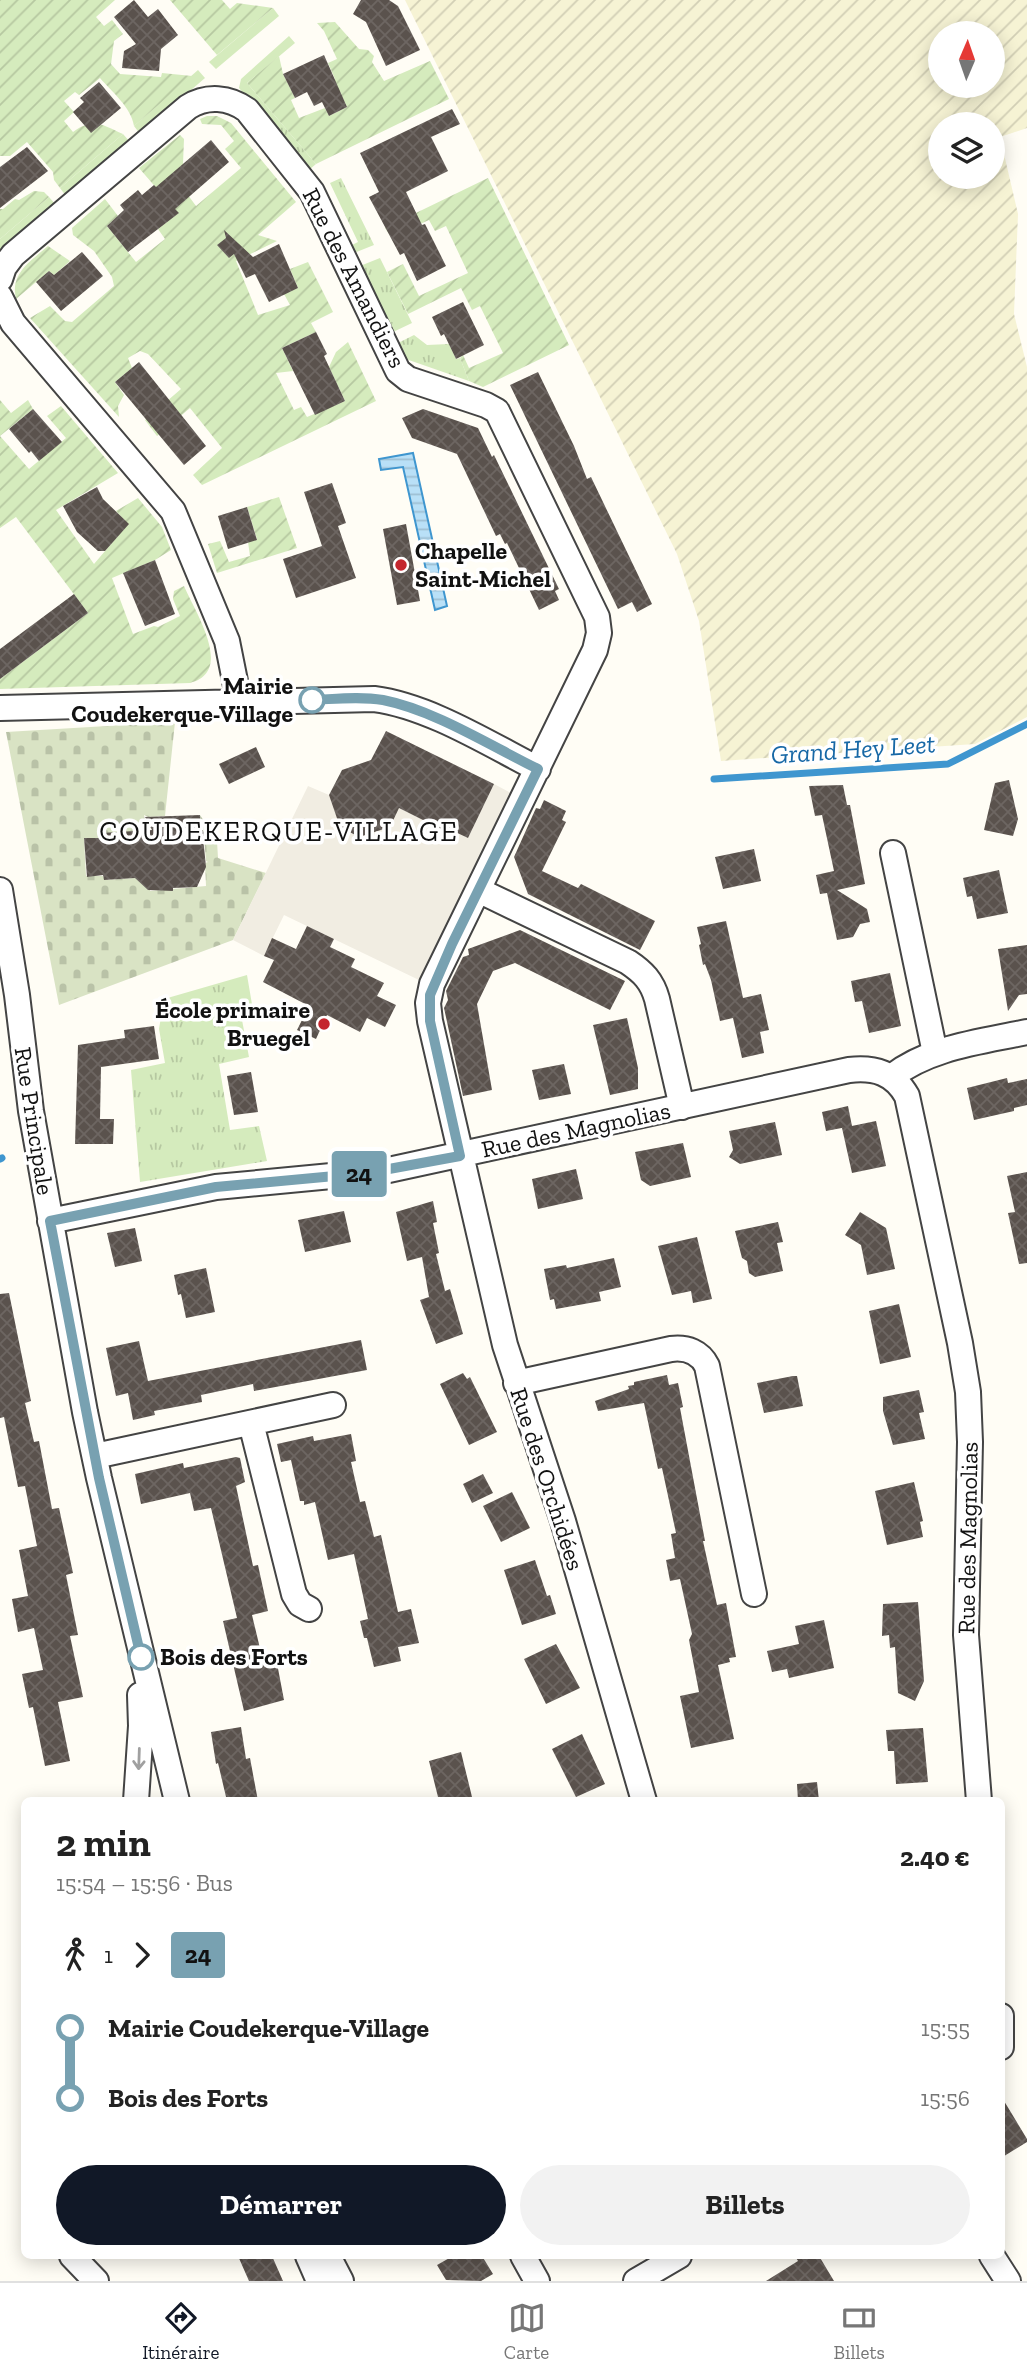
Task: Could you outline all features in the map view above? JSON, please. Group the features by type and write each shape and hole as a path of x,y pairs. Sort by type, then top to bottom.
{"street":[{"name":"Rue des Amandiers","path":"0,279 4,267 13,255 188,107 203,100 223,99 247,110 312,191 398,371 408,379 486,405 496,411 597,617 599,633 595,650 478,890"},
{"path":"0,297 2,306 13,323 173,511 227,641 239,701"},
{"path":"0,708 357,698 399,704 427,714 538,769"},
{"path":"893,853 935,1053"},
{"name":"Rue Principale","path":"0,890 17,995 30,1111 94,1456 176,1796"},
{"path":"478,890 628,962 645,975 654,988 682,1107"},
{"name":"Rue des Orchidées","path":"478,890 432,984 428,1003 490,1286 516,1383 563,1521 643,1797"},
{"path":"891,1077 915,1060 935,1053 1027,1032"},
{"name":"Rue des Magnolias","path":"50,1221 216,1187 367,1173 460,1156 849,1070 877,1071 891,1077 907,1096 967,1383 970,1442 966,1650 979,1797"},
{"path":"516,1383 671,1349 687,1349 699,1356 707,1366 754,1594"},
{"path":"94,1456 333,1405"},
{"path":"251,1423 294,1594 300,1604 309,1609"},
{"path":"136,1797 141,1726 138,1641"},
{"path":"154,1797 159,1794 176,1796"},
{"path":"75,2259 96,2281"},
{"path":"309,2259 320,2281"},
{"path":"330,2259 341,2281"},
{"path":"525,2259 537,2281"},
{"path":"636,2281 674,2259"},
{"path":"994,2259 1008,2281"}],"shaded area":[{"path":"405,0 1027,0 1027,128 1005,135 1005,112 928,112 928,189 1005,189 1005,158 1018,214 1014,314 1027,367 1027,717 975,744 721,761 699,621 677,554"},
{"path":"494,784 511,793 419,980 284,915 264,956 233,940 308,786 329,795 343,824 341,828 357,836 399,808 451,833 453,831 468,838"}],"green space":[{"path":"0,0 115,0 96,17 104,26 112,20 123,34 114,41 111,64 120,74 161,77 162,73 192,76 134,126 125,106 100,78 79,95 75,92 64,101 74,112 64,121 73,132 86,125 98,124 123,134 60,188 54,180 53,172 27,142 10,156 0,156"},
{"path":"170,0 222,0 230,9 237,3 273,8 217,55"},
{"path":"273,8 279,16 216,69 209,62"},
{"path":"335,22 359,49 368,50 374,56 372,62 384,81 430,61 449,99 316,164 247,83 279,56 283,74 295,98 291,100 299,118 325,108 329,116 347,107 340,92 324,84 335,79 328,63 337,59 324,31 317,23"},
{"path":"289,36 295,43 247,83 316,164 309,170 239,88 241,79"},
{"path":"198,70 205,78 140,134 134,126"},
{"path":"217,116 231,123 296,202 258,235 277,241 236,261 258,315 290,305 284,294 298,288 290,269 308,262 333,312 311,323 316,332 282,348 293,371 276,373 294,410 301,407 307,417 345,401 329,367 336,352 348,342 376,401 202,485 193,475 222,448 190,408 157,436 145,420 181,389 148,354 140,351 128,358 132,368 115,382 124,395 118,406 119,417 30,318 50,306 65,321 72,322 114,286 112,277 94,251 73,235 72,228 105,199 118,216 107,226 136,262 165,239 158,229 178,213 139,168 180,135 184,139 183,164 177,170 185,191 196,206 241,168 225,149 234,141 221,125 202,124 200,119"},
{"path":"123,134 130,142 66,196 60,188"},
{"path":"341,178 374,245 354,253 350,246 358,242 330,183"},
{"path":"488,178 569,345 483,387 469,381 460,358 463,355 469,368 503,353 480,306 472,310 461,288 408,314 387,272 403,264 419,296 468,273 446,226 435,231 429,220 391,237 385,228"},
{"path":"34,191 44,192 49,197 0,239 0,209"},
{"path":"49,197 56,205 0,252 0,239"},
{"path":"48,246 70,261 54,275 49,271 16,299 16,282 19,275 28,263"},
{"path":"380,258 412,323 391,333 360,266"},
{"path":"414,335 427,345 449,344 456,359 460,358 469,381 403,358 396,344"},
{"path":"0,400 11,413 28,400 33,409 0,436"},
{"path":"61,406 118,473 56,510 94,564 128,524 116,511 138,498 162,527 171,550 155,560 112,578 133,634 158,627 180,616 173,599 174,591 184,586 203,625 211,654 210,667 203,677 190,683 0,689 0,679 88,613 16,517 0,528 0,436 29,469 66,438 47,416"},
{"path":"279,497 297,548 217,573 208,544 220,541 229,562 250,556 248,542 257,539 247,507"},
{"path":"175,722 165,816 144,815 147,833 101,834 101,838 84,839 86,876 103,876 105,880 150,877 150,891 206,886 206,835 202,834 200,815 217,841 218,858 266,873 233,940 59,1005 6,732"},
{"path":"247,975 254,1016 242,1020 249,1057 219,1064 230,1130 259,1126 267,1161 140,1182 131,1070 165,1063 159,1029 164,999"}],"water":[{"path":"413,453 447,606 435,610 403,467 381,470 379,459"}],"building":[{"path":"134,0 148,17 158,9 178,35 161,49 159,71 122,68 124,51 136,44 114,17"},
{"path":"361,0 389,0 398,6 420,50 386,66 366,22 353,14"},
{"path":"324,55 347,107 329,116 322,102 314,106 307,92 295,98 283,74"},
{"path":"99,82 121,108 91,133 73,112 84,102 80,98"},
{"path":"452,109 460,124 431,137 448,171 406,192 446,266 417,281 404,253 400,255 369,197 379,192 360,153"},
{"path":"211,140 229,162 175,209 179,213 128,252 107,226 124,210 120,205 138,190 142,195 154,185 156,187"},
{"path":"27,147 48,171 0,208 0,167"},
{"path":"224,230 253,257 279,244 298,288 269,302 255,274 246,278 234,254 229,258 217,245 226,238"},
{"path":"82,252 103,276 61,311 36,282 49,271 54,275"},
{"path":"463,302 484,345 456,359 432,317"},
{"path":"316,332 345,401 315,415 282,348"},
{"path":"139,362 206,446 184,465 115,382"},
{"path":"538,372 587,479 591,477 652,604 637,612 632,602 618,609 510,385"},
{"path":"33,409 62,442 39,461 9,429"},
{"path":"423,409 478,428 492,457 494,455 559,589 555,591 559,600 539,610 507,543 505,544 500,534 496,536 457,454 412,438 402,418"},
{"path":"332,483 346,523 338,526 356,578 296,598 283,559 322,546 304,492"},
{"path":"97,487 103,499 129,524 105,551 98,551 77,532 63,506"},
{"path":"247,507 257,540 228,549 218,516"},
{"name":"Chapelle Saint-Michel","path":"406,524 420,601 397,605 383,529"},
{"path":"155,560 175,614 145,626 123,573"},
{"path":"74,594 88,613 0,679 0,649"},
{"path":"386,731 494,784 468,838 453,831 451,834 399,808 390,827 359,837 340,827 329,795 342,770 371,760"},
{"path":"256,747 265,767 229,784 219,764"},
{"path":"1009,780 1018,819 1013,836 984,830 995,783"},
{"path":"843,785 847,805 850,805 865,884 837,890 867,909 870,922 860,924 853,937 837,940 827,893 820,894 816,875 834,871 822,815 815,816 809,786"},
{"path":"544,800 566,811 562,820 566,822 542,871 578,888 581,884 655,921 640,950 528,894 514,857 536,808 540,809"},
{"path":"200,815 201,828 206,835 203,837 206,867 197,887 173,888 173,891 148,890 135,878 104,880 103,875 87,877 84,838 101,838 101,833 152,830 145,817"},
{"path":"754,849 761,881 723,889 715,857"},
{"path":"999,870 1008,913 977,919 972,896 967,897 963,878"},
{"path":"726,921 743,998 761,994 769,1030 760,1032 764,1053 742,1058 733,1018 720,1021 711,980 705,964 703,965 699,945 697,927"},
{"path":"307,926 334,939 330,947 355,959 351,967 384,983 377,996 396,1005 385,1027 367,1018 360,1032 327,1015 316,1039 297,1030 309,1006 263,982 274,960 264,956 272,938 296,949"},
{"path":"520,930 625,981 610,1010 515,963 493,971 477,1004 492,1090 463,1096 444,1008 448,1000 446,991 463,957 469,955 468,949"},
{"path":"1027,945 1027,994 1019,995 1008,1011 998,949"},
{"path":"890,973 901,1026 869,1033 862,1001 855,1002 851,981"},
{"path":"627,1018 638,1068 638,1089 610,1095 593,1025"},
{"path":"154,1026 159,1059 101,1067 100,1119 114,1119 113,1144 75,1144 78,1045 125,1038 124,1030"},
{"path":"564,1064 571,1094 539,1100 532,1070"},
{"path":"251,1072 258,1112 234,1115 227,1076"},
{"path":"1007,1078 1008,1083 1027,1079 1027,1105 1014,1108 1014,1111 974,1120 967,1088"},
{"path":"848,1106 852,1126 826,1131 822,1112"},
{"path":"876,1121 886,1166 852,1173 842,1128"},
{"path":"775,1122 782,1155 740,1164 729,1157 733,1150 729,1131"},
{"path":"683,1143 691,1177 650,1186 641,1180 635,1152"},
{"path":"576,1169 583,1199 538,1209 532,1179"},
{"path":"1027,1172 1027,1263 1019,1264 1008,1213 1015,1212 1007,1176"},
{"path":"433,1201 437,1222 433,1223 439,1253 436,1254 445,1291 450,1289 463,1334 436,1344 420,1300 429,1297 422,1257 407,1261 396,1212"},
{"path":"344,1211 351,1242 305,1252 298,1220"},
{"path":"860,1212 886,1228 895,1269 867,1275 861,1245 845,1235"},
{"path":"778,1222 783,1242 777,1243 783,1271 755,1277 749,1273 747,1261 742,1258 735,1231"},
{"path":"135,1228 142,1261 115,1267 107,1233"},
{"path":"697,1237 712,1299 693,1303 691,1291 672,1295 658,1246"},
{"path":"614,1258 621,1287 599,1292 601,1301 556,1309 554,1299 550,1300 544,1269 566,1265 567,1268"},
{"path":"206,1268 215,1312 186,1318 174,1275"},
{"path":"9,1293 31,1401 25,1403 34,1442 39,1441 52,1509 59,1508 73,1573 66,1575 78,1635 70,1636 83,1697 58,1702 70,1761 45,1766 33,1707 29,1708 22,1674 43,1670 34,1628 18,1632 12,1599 28,1596 19,1550 37,1546 25,1486 18,1487 4,1417 0,1418 0,1294"},
{"path":"899,1304 911,1357 880,1364 869,1311"},
{"path":"361,1340 367,1370 254,1391 253,1384 201,1395 202,1402 154,1411 155,1415 133,1420 128,1393 116,1396 106,1348 139,1341 148,1381"},
{"path":"463,1373 467,1379 470,1377 497,1432 469,1445 440,1384"},
{"path":"667,1375 669,1385 678,1383 703,1541 717,1605 726,1603 736,1657 729,1658 730,1662 718,1665 734,1739 691,1748 680,1696 699,1692 689,1640 692,1634 680,1579 670,1581 666,1560 675,1558 671,1534 676,1533 662,1468 658,1469 644,1403 598,1411 595,1401 629,1389 628,1386 634,1385 634,1382"},
{"path":"797,1376 803,1406 764,1413 757,1383"},
{"path":"919,1390 924,1412 919,1413 925,1439 893,1445 883,1411 883,1397"},
{"path":"351,1434 356,1461 351,1462 360,1502 365,1501 374,1537 381,1535 398,1612 411,1609 419,1643 398,1647 401,1661 374,1667 360,1621 368,1619 354,1554 328,1560 315,1502 304,1505 304,1501 300,1501 291,1460 281,1462 277,1444 313,1436 314,1441"},
{"path":"240,1458 245,1482 236,1486 253,1566 258,1565 268,1611 252,1615 263,1661 276,1658 284,1700 244,1711 223,1621 237,1618 211,1508 194,1511 190,1493 141,1504 135,1474 183,1463 184,1468"},
{"path":"483,1474 493,1493 472,1503 463,1484"},
{"path":"914,1482 923,1521 920,1522 923,1537 887,1545 875,1491"},
{"path":"512,1492 530,1528 501,1542 483,1506"},
{"path":"535,1560 556,1614 522,1625 504,1570"},
{"path":"918,1602 924,1681 915,1701 898,1693 895,1647 890,1648 889,1635 882,1636 883,1604"},
{"path":"824,1620 834,1668 789,1678 787,1669 772,1672 767,1651 799,1644 795,1626"},
{"path":"556,1644 580,1688 546,1704 524,1659"},
{"path":"241,1727 246,1759 250,1758 257,1797 226,1797 218,1763 216,1764 211,1732"},
{"path":"923,1728 928,1782 896,1784 894,1751 888,1751 886,1730"},
{"path":"582,1734 605,1784 576,1797 552,1749"},
{"path":"461,1752 472,1797 438,1797 429,1761"},
{"path":"817,1782 819,1797 798,1797 797,1784"},
{"path":"1005,2103 1027,2139 1027,2142 1005,2156"},
{"path":"239,2259 273,2259 283,2281 249,2281"},
{"path":"448,2259 484,2259 493,2274 481,2281 446,2280 437,2265"},
{"path":"797,2259 821,2259 834,2281 766,2281 798,2261"}],"waterway":[{"name":"Grand Hey Leet","path":"714,779 948,764 1027,724"}],"bus line":[{"name":"24","path":"141,1657 85,1412 50,1221 216,1187 367,1173 460,1156 428,1003 432,984 538,769 407,706 374,699 312,700"}],"place":[{"name":"Chapelle Saint-Michel","path":"401,565"},
{"name":"Mairie Coudekerque-Village","path":"312,700"},
{"name":"École primaire Bruegel","path":"324,1024"},
{"name":"Bois des Forts","path":"141,1657"}],"district":[{"name":"COUDEKERQUE-VILLAGE","path":"279,831"}]}
